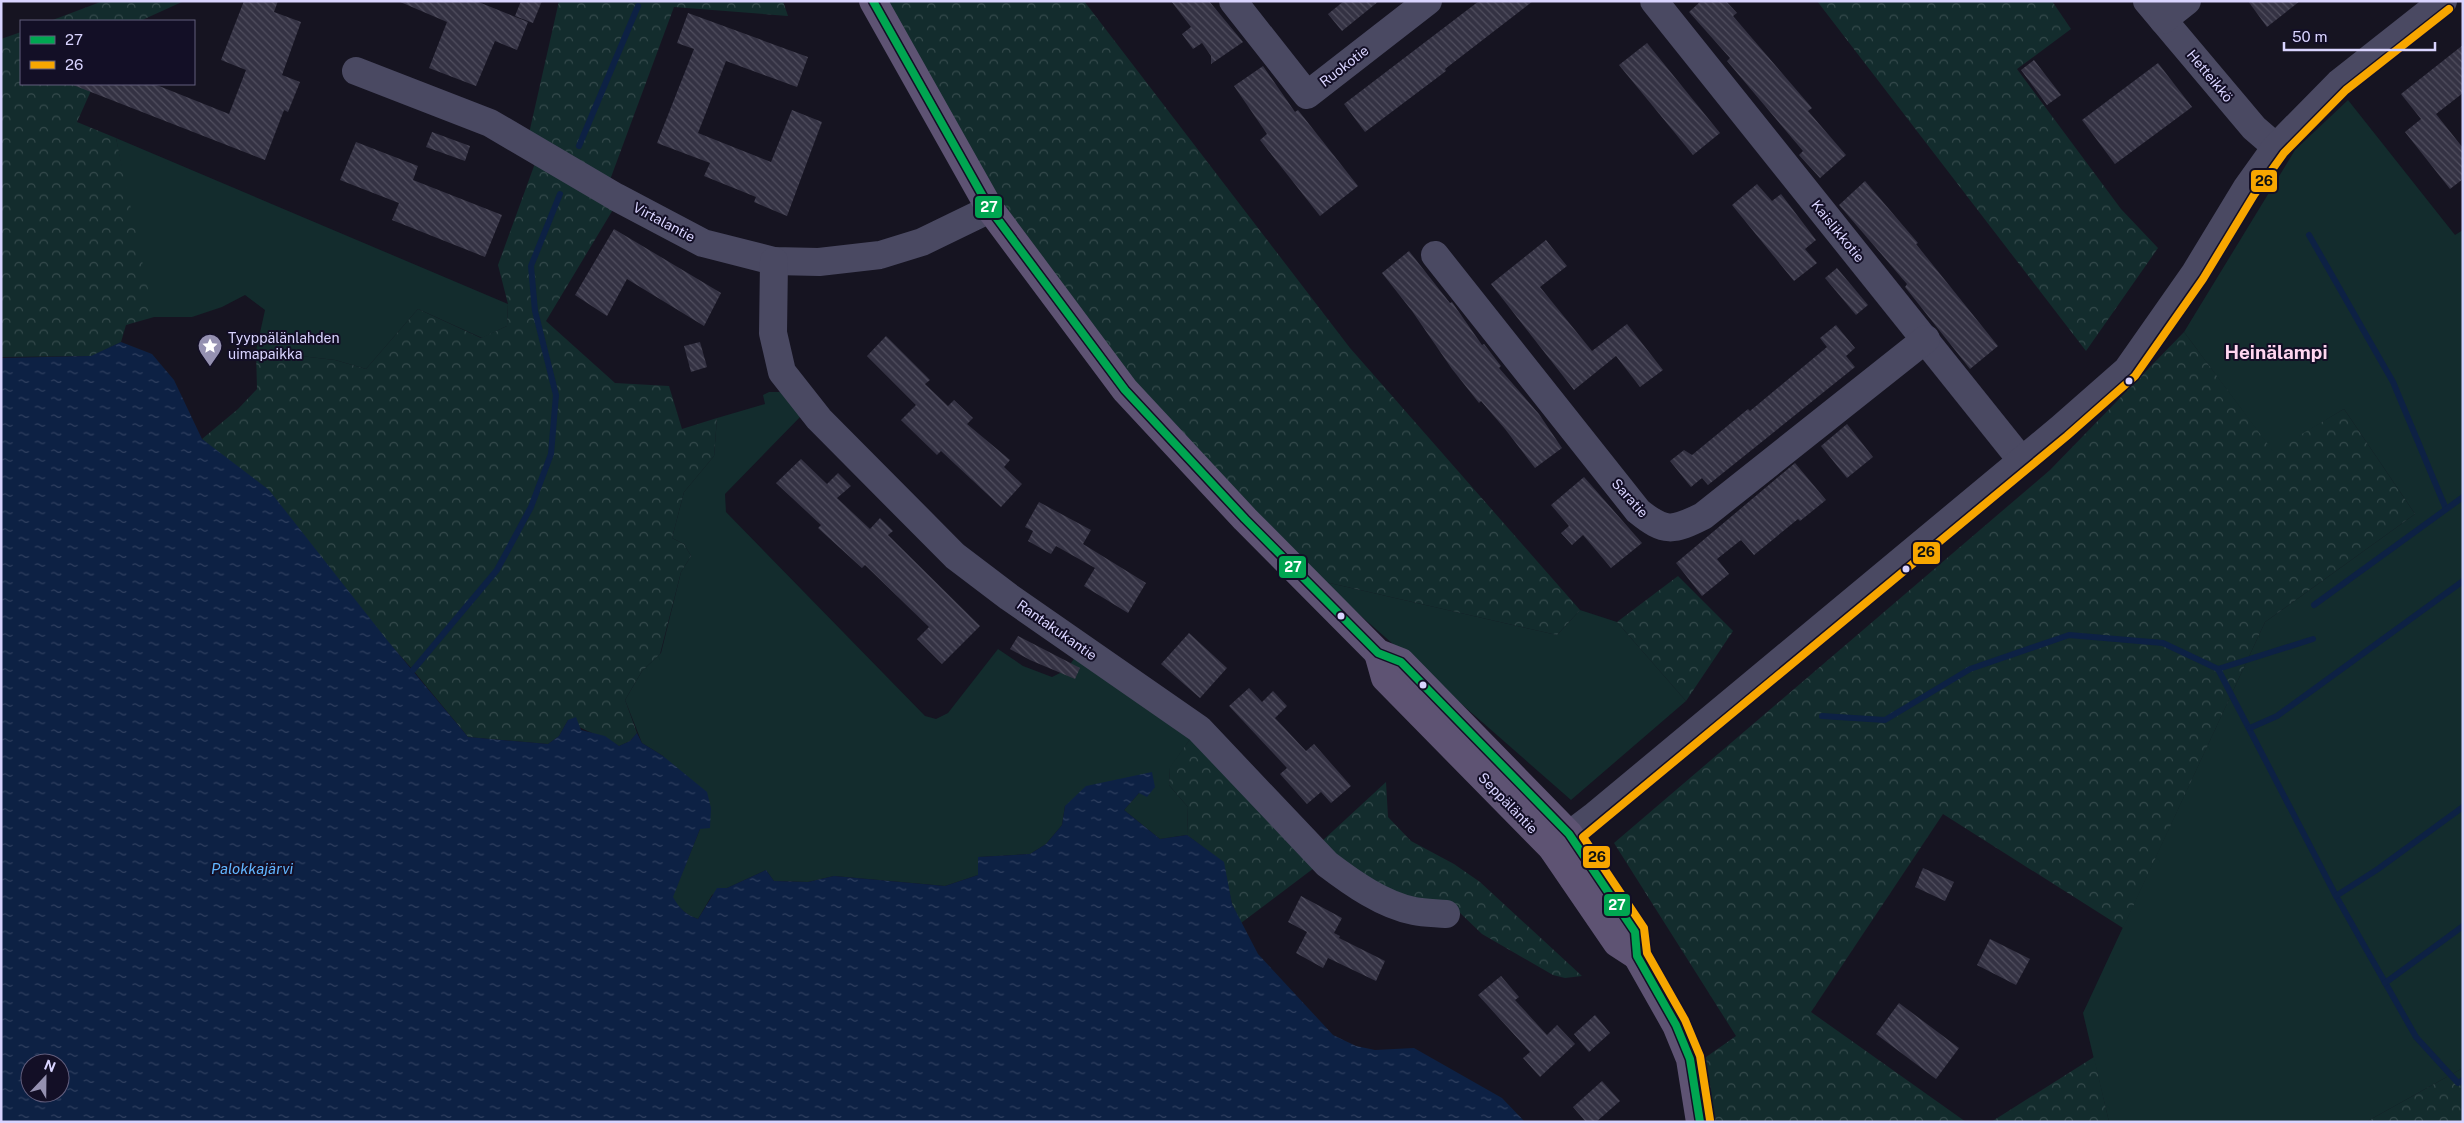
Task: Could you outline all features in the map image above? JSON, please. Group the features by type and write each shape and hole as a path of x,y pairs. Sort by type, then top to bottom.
{"main road":[{"name":"Seppäläntie","path":"873,1 990,209 1125,390 1245,519 1378,653 1401,662 1561,841 1635,932 1637,956 1676,1024 1690,1059 1700,1122"}],"street":[{"name":"Ruokotie","path":"1233,1 1307,95 1428,1"},
{"name":"Kaislikkotie","path":"1654,1 2022,461"},
{"path":"2155,11 2187,1"},
{"path":"1561,841 1593,817 2022,461 2127,370 2195,273 2246,189 2276,146 2340,83 2443,1"},
{"name":"Hetteikkö","path":"2155,11 2254,128 2276,146"},
{"name":"Virtalantie","path":"356,71 490,123 616,197 703,243 774,261 819,262 880,255 922,242 990,209"},
{"name":"Saratie","path":"1435,255 1638,511 1655,524 1668,529 1685,526 1703,516 1926,339"},
{"name":"Rantakukantie","path":"774,261 773,333 782,372 819,419 955,556 1009,597 1199,729 1327,864 1349,880 1377,896 1413,910 1446,914"}],"green space":[{"path":"103,1 184,1 142,20 53,20"},
{"path":"559,1 783,1 788,16 674,7 607,188 528,138"},
{"path":"888,1 1084,1 1350,348 1580,610 1557,635 1321,581 1177,434 1119,361 1057,290 986,179"},
{"path":"1817,1 2052,1 2071,29 2017,69 2121,209 2158,248 2086,351"},
{"path":"20,32 20,85 94,85 77,122 116,138 154,317 126,325 121,342 92,356 1,357 1,39"},
{"path":"2348,100 2455,235 2463,230 2463,1068 2366,1122 2109,1122 2083,1013 2265,622 2415,514 2344,409 2273,452 2184,332 2295,150"},
{"path":"116,138 508,304 507,326 482,338 418,309 366,369 335,360 256,351 265,310 245,295 222,307 192,317 150,317"},
{"path":"538,155 617,203 546,321 615,383 669,386 682,429 717,418 714,456 684,492 672,538 684,544 691,556 681,572 660,654 642,671 625,700 637,733 630,741 619,746 568,720 559,736 548,744 468,737 413,670 226,459 202,439 238,409 257,389 256,351 335,360 366,369 418,309 481,338 507,326 508,304 498,265"},
{"path":"2184,332 2273,451 2344,409 2415,514 2265,622 2123,928 1943,814 1811,1012 1966,1122 1712,1122 1699,1062 1736,1036 1614,843 2050,470"},
{"path":"769,392 780,392 802,415 725,494 726,512 925,716 936,719 948,713 998,649 1023,666 1052,677 1066,670 1076,656 1191,738 1170,768 1169,785 1188,807 1187,835 1160,839 1124,810 1139,793 1155,787 1065,806 1062,825 1046,844 1030,854 979,857 978,875 945,886 834,876 808,882 774,881 766,870 712,895 698,919 680,908 672,898 700,829 663,756 642,743 625,700 642,671 661,653 681,572 691,556 684,544 672,538 684,492 714,456 717,418 765,404 763,395"},
{"path":"1678,576 1733,631 1686,701 1617,622"},
{"path":"1321,581 1557,635 1580,610 1617,622 1686,701 1571,800"},
{"path":"1191,738 1307,855 1386,782 1388,817 1411,841 1454,864 1480,882 1582,976 1565,978 1553,975 1482,934 1458,911 1405,903 1314,868 1241,923 1232,904 1223,862 1187,835 1188,807 1169,785 1170,767"},
{"path":"2094,1057 2109,1122 1991,1122"},
{"path":"2463,1068 2463,1122 2366,1122"}],"water":[{"name":"Palokkajärvi","path":"121,342 152,354 174,380 202,439 269,490 387,640 468,737 548,744 559,736 568,720 576,717 581,730 605,736 619,746 630,741 637,733 642,743 663,756 707,792 711,808 710,828 700,829 673,897 680,908 686,913 698,919 717,888 727,888 766,870 774,881 808,882 834,876 945,886 978,875 978,857 1030,854 1046,844 1062,825 1065,806 1086,786 1152,772 1155,787 1147,797 1139,793 1124,810 1160,839 1187,835 1224,862 1232,904 1258,954 1333,1035 1356,1046 1375,1050 1414,1048 1502,1098 1525,1122 1,1122 1,358 91,356"}],"building":[{"path":"244,1 278,1 274,12 301,22 282,75 300,82 288,112 284,110 265,160 73,85 156,85 229,114 246,70 221,60"},
{"path":"398,1 476,1 528,22 517,50 495,41 476,86 429,68 447,22"},
{"path":"521,1 542,1 533,23 515,16"},
{"path":"1171,1 1209,1 1243,42 1211,64 1211,56 1202,43 1193,49 1182,34 1191,27"},
{"path":"1344,1 1379,1 1342,31 1328,14"},
{"path":"1479,1 1533,1 1445,69 1446,71 1365,132 1344,104"},
{"path":"1701,1 1726,1 1737,13 1733,16 1812,108 1808,111 1846,155 1820,178 1799,155 1803,151 1727,61 1730,58 1689,12"},
{"path":"2248,1 2300,1 2267,27"},
{"path":"688,13 808,57 797,87 726,61 698,133 771,162 792,110 822,122 787,216 754,202 756,197 704,176 710,163 657,143 694,49 677,43"},
{"path":"1647,43 1720,133 1693,155 1619,65"},
{"path":"2463,45 2463,93 2436,114 2463,148 2463,179 2450,189 2405,132 2421,119 2401,94"},
{"path":"2034,60 2061,95 2047,105 2021,70"},
{"path":"2158,63 2192,107 2115,164 2082,120"},
{"path":"1263,66 1295,112 1298,110 1358,186 1320,216 1260,140 1267,134 1234,86"},
{"path":"432,132 470,146 465,161 426,147"},
{"path":"356,142 418,166 413,180 502,215 485,257 392,220 399,203 340,180"},
{"path":"1865,181 1918,243 1916,244 1998,346 1970,369 1905,287 1907,284 1839,205"},
{"path":"1757,184 1772,201 1781,194 1816,240 1805,249 1817,263 1794,281 1732,205"},
{"path":"614,229 721,293 704,326 627,279 607,316 575,295"},
{"path":"1546,240 1567,266 1540,287 1592,351 1627,324 1663,370 1640,387 1616,356 1574,390 1491,284"},
{"path":"1409,251 1450,303 1452,302 1482,345 1484,344 1501,366 1499,368 1539,414 1562,448 1535,468 1505,429 1481,401 1479,403 1452,369 1412,311 1382,273"},
{"path":"1837,268 1868,305 1856,315 1825,278"},
{"path":"1836,325 1855,348 1846,356 1855,367 1708,485 1702,478 1691,487 1670,461 1684,450 1692,455 1748,409 1750,411 1827,347 1820,338"},
{"path":"886,336 930,380 925,384 948,406 954,400 973,418 967,424 1010,460 1004,467 1022,484 1001,507 941,451 937,455 901,420 916,405 867,356"},
{"path":"700,342 707,367 691,372 684,346"},
{"path":"1847,424 1873,457 1847,478 1821,446"},
{"path":"801,459 827,484 838,473 851,486 837,498 870,529 880,518 893,531 888,535 980,626 942,664 917,639 929,627 865,565 862,568 818,528 821,525 776,483"},
{"path":"1795,463 1826,500 1800,521 1798,519 1754,555 1741,540 1717,559 1729,574 1702,596 1676,563"},
{"path":"1584,477 1642,543 1611,568 1583,535 1572,545 1561,533 1569,526 1551,505"},
{"path":"1039,502 1091,530 1083,544 1146,583 1128,613 1084,586 1095,568 1056,546 1051,554 1028,541 1033,531 1025,527"},
{"path":"1189,633 1227,668 1200,698 1161,664"},
{"path":"1018,636 1080,668 1075,679 1030,660 1010,649"},
{"path":"1249,688 1262,702 1273,691 1287,706 1275,718 1306,751 1314,744 1351,786 1331,803 1321,792 1307,804 1280,774 1287,768 1229,706"},
{"path":"1923,868 1954,882 1945,901 1915,887"},
{"path":"1301,896 1342,918 1334,933 1340,936 1339,938 1385,961 1376,981 1328,958 1323,968 1296,953 1307,932 1288,922"},
{"path":"1990,939 2030,959 2016,985 1977,965"},
{"path":"1501,976 1519,997 1515,1000 1547,1035 1557,1025 1575,1044 1540,1077 1523,1058 1530,1052 1478,995"},
{"path":"1899,1003 1959,1048 1936,1079 1876,1034"},
{"path":"1595,1015 1610,1033 1589,1052 1574,1034"},
{"path":"1602,1081 1620,1101 1596,1122 1586,1122 1573,1107"}],"waterway":[{"path":"579,146 638,6"},
{"path":"413,670 497,570 531,507 551,454 556,395 535,311 531,266 560,194"},
{"path":"2309,235 2393,382 2446,509"},
{"path":"2314,605 2463,497"},
{"path":"2250,728 2277,716 2463,581"},
{"path":"1822,716 1885,720 1970,669 2069,635 2163,643 2218,669 2336,896 2416,1037 2458,1083 2463,1080"},
{"path":"2218,669 2313,639"},
{"path":"2336,896 2378,869 2463,807"},
{"path":"2385,983 2463,926"}],"transit line":[{"name":"27","path":"873,1 990,209 1125,390 1245,519 1378,653 1401,662 1569,834 1635,932 1637,956 1676,1025 1690,1059 1700,1122"},
{"name":"26","path":"1710,1120 1700,1056 1685,1020 1647,953 1644,928 1583,837 2067,436 2135,376 2203,279 2254,195 2284,153 2346,90 2449,9"}],"place":[{"name":"Tyyppälänlahden uimapaikka","path":"210,367"}],"district":[{"name":"Heinälampi","path":"2276,352"}]}
